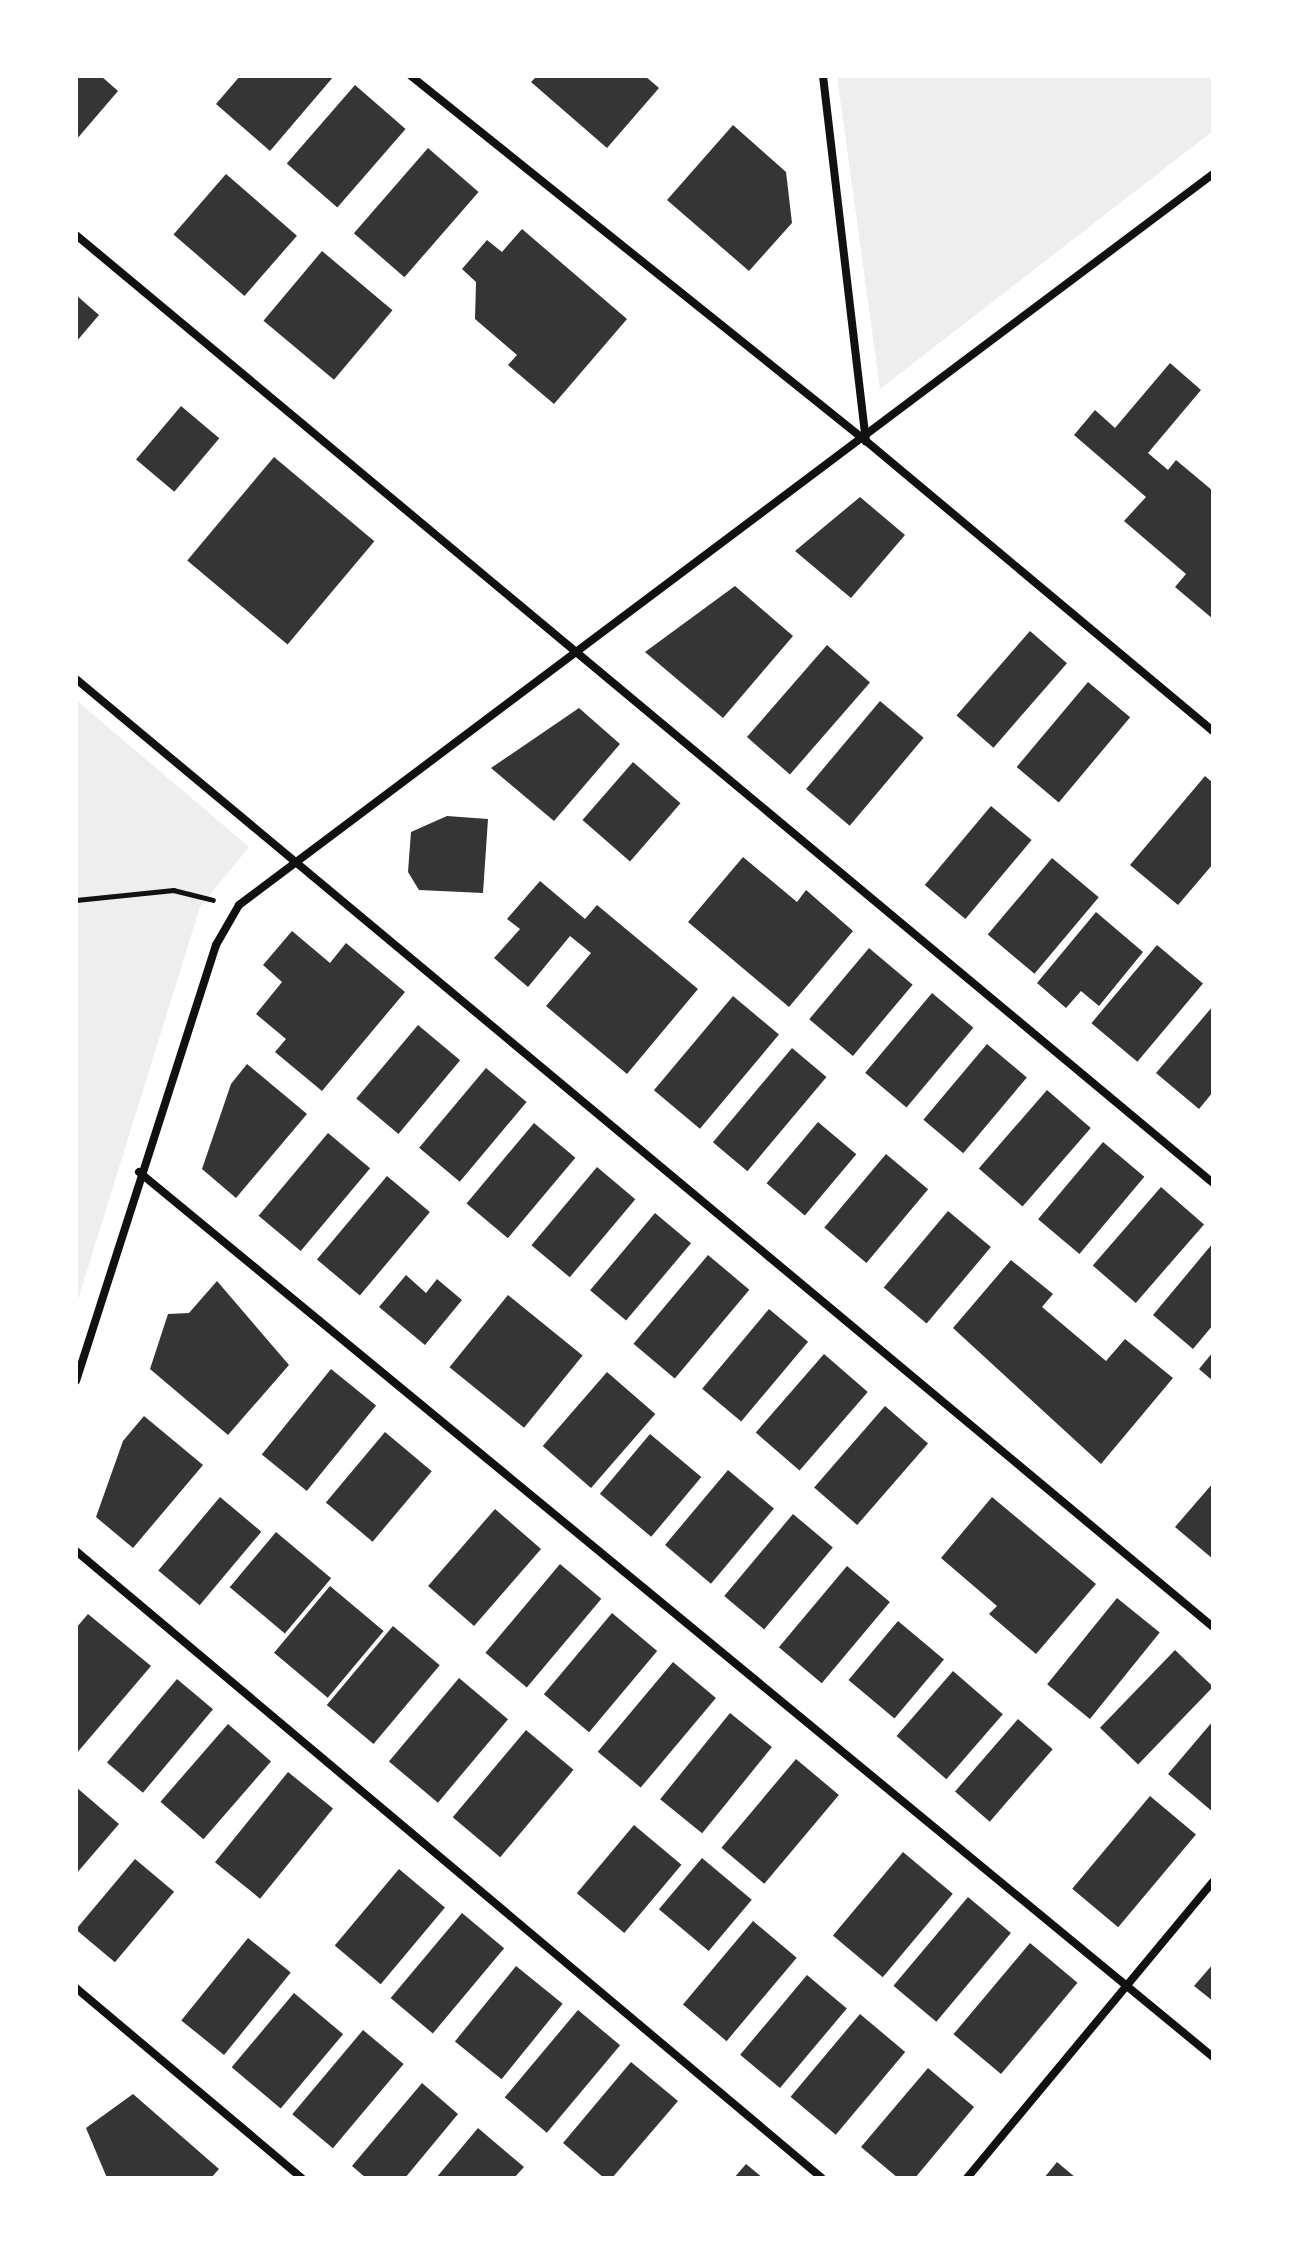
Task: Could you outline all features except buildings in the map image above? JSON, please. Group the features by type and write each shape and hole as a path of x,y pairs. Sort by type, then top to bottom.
{"street":[{"path":"411,76 866,441 1213,731"},
{"path":"823,76 866,441"},
{"path":"76,1381 139,1172 216,945 239,905 293,859 571,651 866,441 1213,174"},
{"path":"76,235 571,651 1213,1183"},
{"path":"76,679 1213,1627"},
{"path":"139,1172 1213,2057"},
{"path":"76,1551 822,2178"},
{"path":"967,2178 1213,1882"},
{"path":"76,1988 302,2178"}],"path":[{"path":"76,900 173,890 239,905"}],"shaded area":[{"path":"837,76 1213,76 1213,131 880,389"},
{"path":"76,700 249,847 200,907 76,1306"}]}
